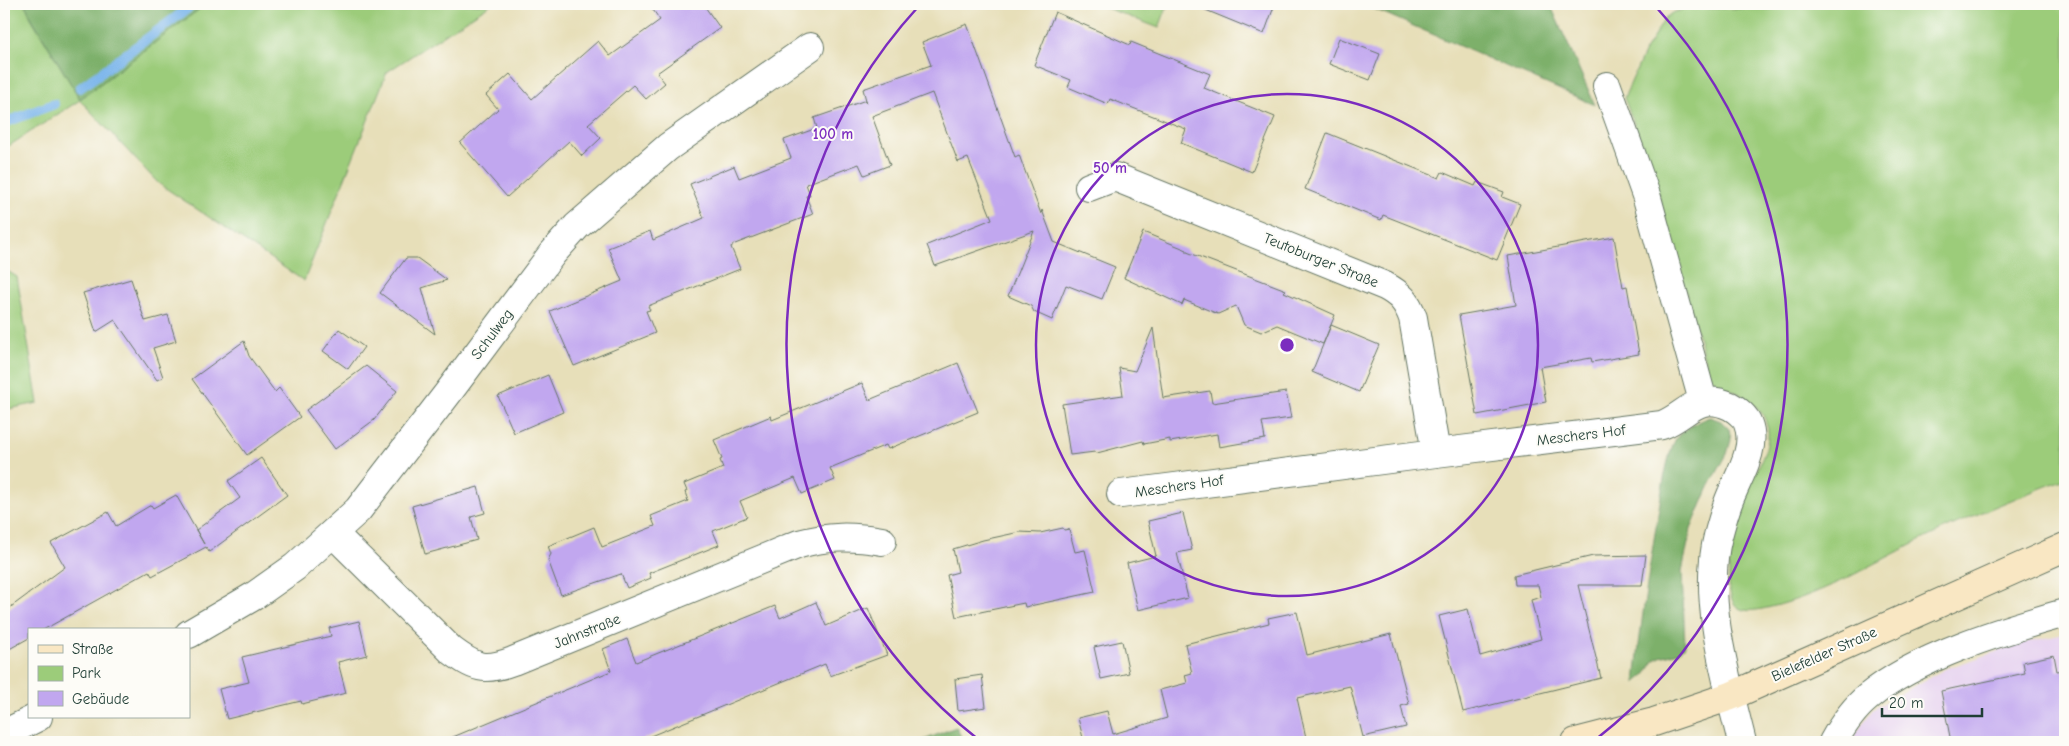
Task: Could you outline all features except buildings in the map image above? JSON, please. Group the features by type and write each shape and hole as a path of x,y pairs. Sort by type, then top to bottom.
{"main road":[{"name":"Bielefelder Straße","path":"1576,742 1663,719 1731,696 2065,547"}],"street":[{"name":"Schulweg","path":"190,633 254,596 294,567 333,533 368,496 552,254 576,226 668,147 810,47"},
{"path":"1606,86 1647,198 1703,401 1721,402 1736,408 1748,423 1751,440 1717,538 1713,560 1712,584 1716,618 1742,742"},
{"name":"Teutoburger Straße","path":"1089,187 1115,176 1385,286 1399,294 1408,303 1413,318 1436,453"},
{"name":"Meschers Hof","path":"1121,494 1662,425 1671,421 1691,406 1703,401"},
{"name":"Jahnstraße","path":"333,533 451,650 467,662 481,668 496,667 513,661 799,544 836,536 857,537 882,542"},
{"path":"1833,742 1845,722 1868,697 1910,669 2015,627 2065,613"},
{"path":"4,734 36,718"}],"shaded area":[{"path":"2065,634 2065,742 1850,742 1873,709 1945,669 2025,642"}],"green space":[{"path":"4,4 25,4 31,18 80,99 206,4 491,4 387,72 304,281 158,183 80,100 4,149"},
{"path":"25,4 206,4 80,99"},
{"path":"1096,4 1168,4 1159,28"},
{"path":"1363,4 1550,4 1595,105"},
{"path":"1789,4 2065,4 2065,479 1950,526 1826,588 1790,602 1761,609 1746,610 1740,609 1732,600 1729,581 1730,558 1743,503 1765,451 1768,433 1767,425 1762,414 1754,405 1734,391 1719,386 1709,375 1650,164 1624,98 1645,51 1666,17 1685,8 1775,9"},
{"path":"4,269 17,277 38,403 4,410"},
{"path":"1710,417 1721,421 1729,429 1731,440 1727,454 1709,487 1691,529 1682,571 1685,646 1679,652 1660,657 1654,661 1645,675 1635,683 1650,562 1670,452 1674,442 1681,433"},
{"path":"956,727 964,742 919,742"}],"waterway":[{"path":"80,88 194,4"},
{"path":"4,123 54,104"}]}
